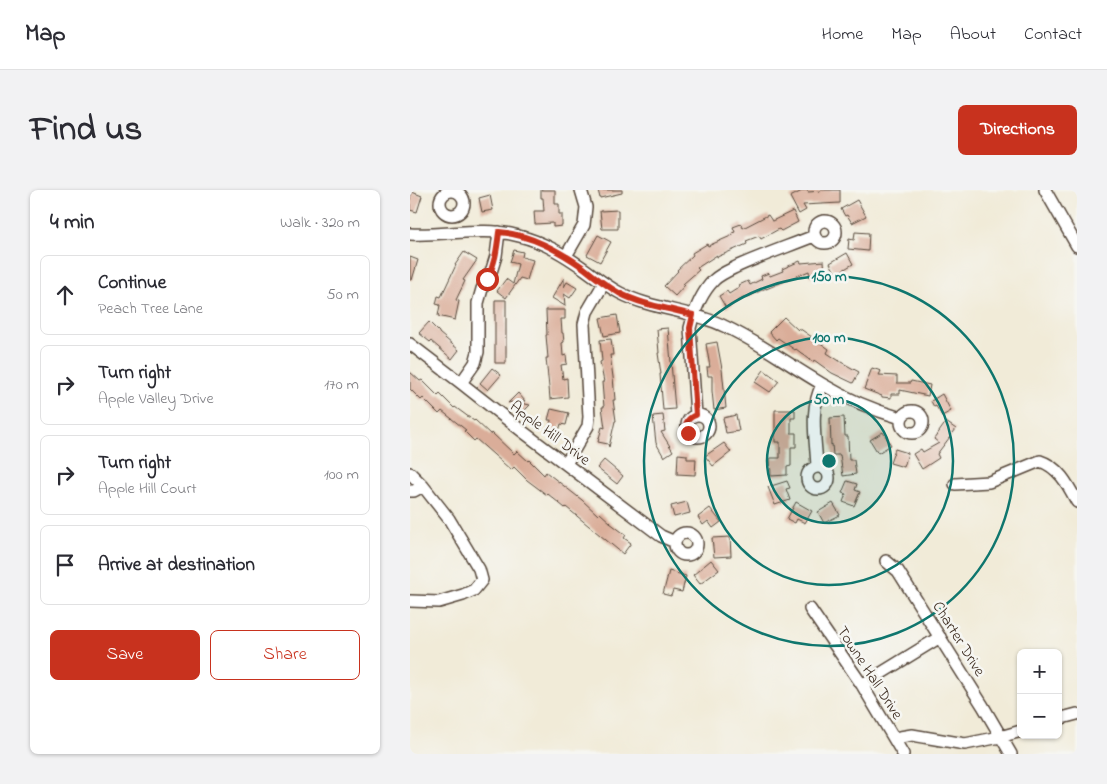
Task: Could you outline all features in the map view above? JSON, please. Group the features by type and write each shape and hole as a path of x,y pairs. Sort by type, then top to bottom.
{"street":[{"path":"566,256 584,225 586,208 581,190"},
{"path":"1045,190 1072,226 1077,246"},
{"path":"453,215 454,233"},
{"path":"410,234 482,231 499,232 537,241 566,256 622,294 640,302 715,322 743,335 822,385 864,406 901,418"},
{"path":"461,383 475,363 478,352 478,303 496,256 499,232"},
{"path":"696,415 690,328 693,315 707,288 717,277 745,263 814,236"},
{"path":"566,464 588,426 584,324 587,312 604,283"},
{"name":"Apple Hill Drive","path":"410,344 522,432 661,536 674,542"},
{"path":"817,467 815,409 816,399 822,385"},
{"path":"955,484 989,482 1040,461 1048,464 1058,472 1077,502"},
{"path":"410,473 423,486 449,519 480,569 482,580 474,590 464,595 439,602 410,601"},
{"path":"410,491 423,486"},
{"name":"Charter Drive","path":"886,561 898,571 1011,754"},
{"name":"Towne Hall Drive","path":"810,609 862,685 903,754"},
{"path":"862,685 940,637"},
{"path":"1062,719 1077,714"},
{"path":"894,738 912,735 964,744 1017,732"}],"building":[{"path":"541,190 555,190 555,204 559,204 559,214 562,214 562,226 553,227 553,223 535,224 534,211 544,211"},
{"path":"598,190 622,190 622,193 600,198"},
{"path":"804,190 808,192 840,190 840,203 803,205 806,210 799,214 790,197"},
{"path":"412,192 422,196 417,212 410,210"},
{"path":"490,195 493,210 482,212 479,198"},
{"path":"857,200 866,216 852,223 841,209"},
{"path":"618,210 618,229 602,229 600,211"},
{"path":"793,211 798,222 781,231 779,229 761,239 759,236 746,241 747,244 717,257 717,255 697,268 699,270 683,284 685,285 675,296 664,286 693,255 692,253 707,244 708,246 733,235 732,233 735,232 733,227 741,224 743,228 768,215 772,221"},
{"path":"855,232 869,233 868,251 848,249 849,239 854,240"},
{"path":"598,235 611,242 600,262 587,255"},
{"path":"514,250 523,252 522,257 533,260 527,280 520,278 506,298 497,291 506,279 513,284 518,264 510,262"},
{"path":"464,252 477,260 463,280 465,281 456,300 459,301 455,320 438,316 440,305 436,304 438,296 441,297 455,265"},
{"path":"847,253 853,264 836,274 830,263"},
{"path":"410,257 418,260 412,280 410,280"},
{"path":"800,261 801,263 824,261 825,275 810,277 809,271 745,297 726,308 719,296 727,291 729,294 740,287 739,285 748,281 750,285 762,279 761,276 769,273 770,276 783,271 782,269"},
{"path":"564,278 564,287 567,282 577,288 570,298 564,294 565,306 552,298"},
{"path":"495,300 506,300 506,363 495,363"},
{"path":"546,310 565,310 565,319 561,319 564,342 562,343 563,356 566,355 567,364 561,365 563,379 567,378 568,397 550,399 546,358 548,358"},
{"path":"617,315 620,333 604,336 600,318"},
{"path":"784,317 798,330 799,328 829,349 827,353 859,372 853,383 832,373 814,360 813,362 778,338 776,340 769,332"},
{"path":"429,322 459,350 452,359 419,333"},
{"path":"668,328 675,409 663,410 657,329"},
{"path":"611,339 613,355 610,355 616,421 609,447 608,444 598,442 602,427 605,428 602,407 604,407 602,382 604,382 600,362 602,361 600,340"},
{"path":"717,342 726,408 714,410 712,376 708,376 707,367 710,367 706,344"},
{"path":"492,368 501,375 488,390 480,383"},
{"path":"872,368 881,371 879,375 897,376 897,383 910,383 911,381 930,385 928,396 900,390 900,394 891,394 891,398 882,397 864,389"},
{"path":"764,370 779,381 770,392 755,382"},
{"path":"410,372 420,381 422,380 438,396 440,394 454,408 475,420 491,435 492,433 514,454 517,451 544,475 546,472 598,515 600,513 626,535 624,538 631,543 623,554 566,507 527,480 514,467 511,470 476,439 474,441 464,431 466,430 442,411 439,414 423,398 421,400 410,389"},
{"path":"518,393 525,401 515,402 530,405 522,413 512,402 508,403"},
{"path":"942,394 951,411 942,416 931,401"},
{"path":"551,409 569,413 566,425 561,424 559,431 550,429 551,420 548,420"},
{"path":"775,410 795,410 795,418 791,418 791,433 796,433 796,447 791,447 791,466 787,467 787,475 771,476 770,458 780,458 780,442 775,442"},
{"path":"663,415 665,431 661,432 673,451 664,457 656,443 653,416"},
{"path":"736,415 739,431 726,433 723,418"},
{"path":"844,417 845,436 848,436 849,460 854,460 856,474 843,476 840,455 833,455 830,418"},
{"path":"946,422 956,429 937,454 939,458 922,469 913,454 921,449 923,452 939,443 934,439"},
{"path":"883,432 891,445 878,453 870,440"},
{"path":"724,443 731,452 713,466 705,456"},
{"path":"895,449 908,453 904,467 890,463"},
{"path":"678,454 687,455 687,459 696,459 695,475 677,474"},
{"path":"604,460 623,476 617,484 597,468"},
{"path":"787,481 790,488 786,489 790,500 775,505 768,487"},
{"path":"847,481 857,484 855,490 860,492 854,506 843,502 846,494 842,493"},
{"path":"687,502 690,513 674,517 671,506"},
{"path":"796,502 812,511 805,523 797,519 795,523 787,519"},
{"path":"833,503 840,515 824,523 818,512"},
{"path":"710,508 721,522 713,528 708,521 703,525 698,517"},
{"path":"730,537 731,556 714,557 712,538"},
{"path":"711,560 719,570 700,584 693,575"},
{"path":"669,571 686,576 682,592 673,590 671,596 663,594"}],"route":[{"path":"487,279 496,256 499,232 508,233 537,241 554,249 617,292 650,305 693,315 690,328 696,415 692,416 686,424 688,433"}]}
